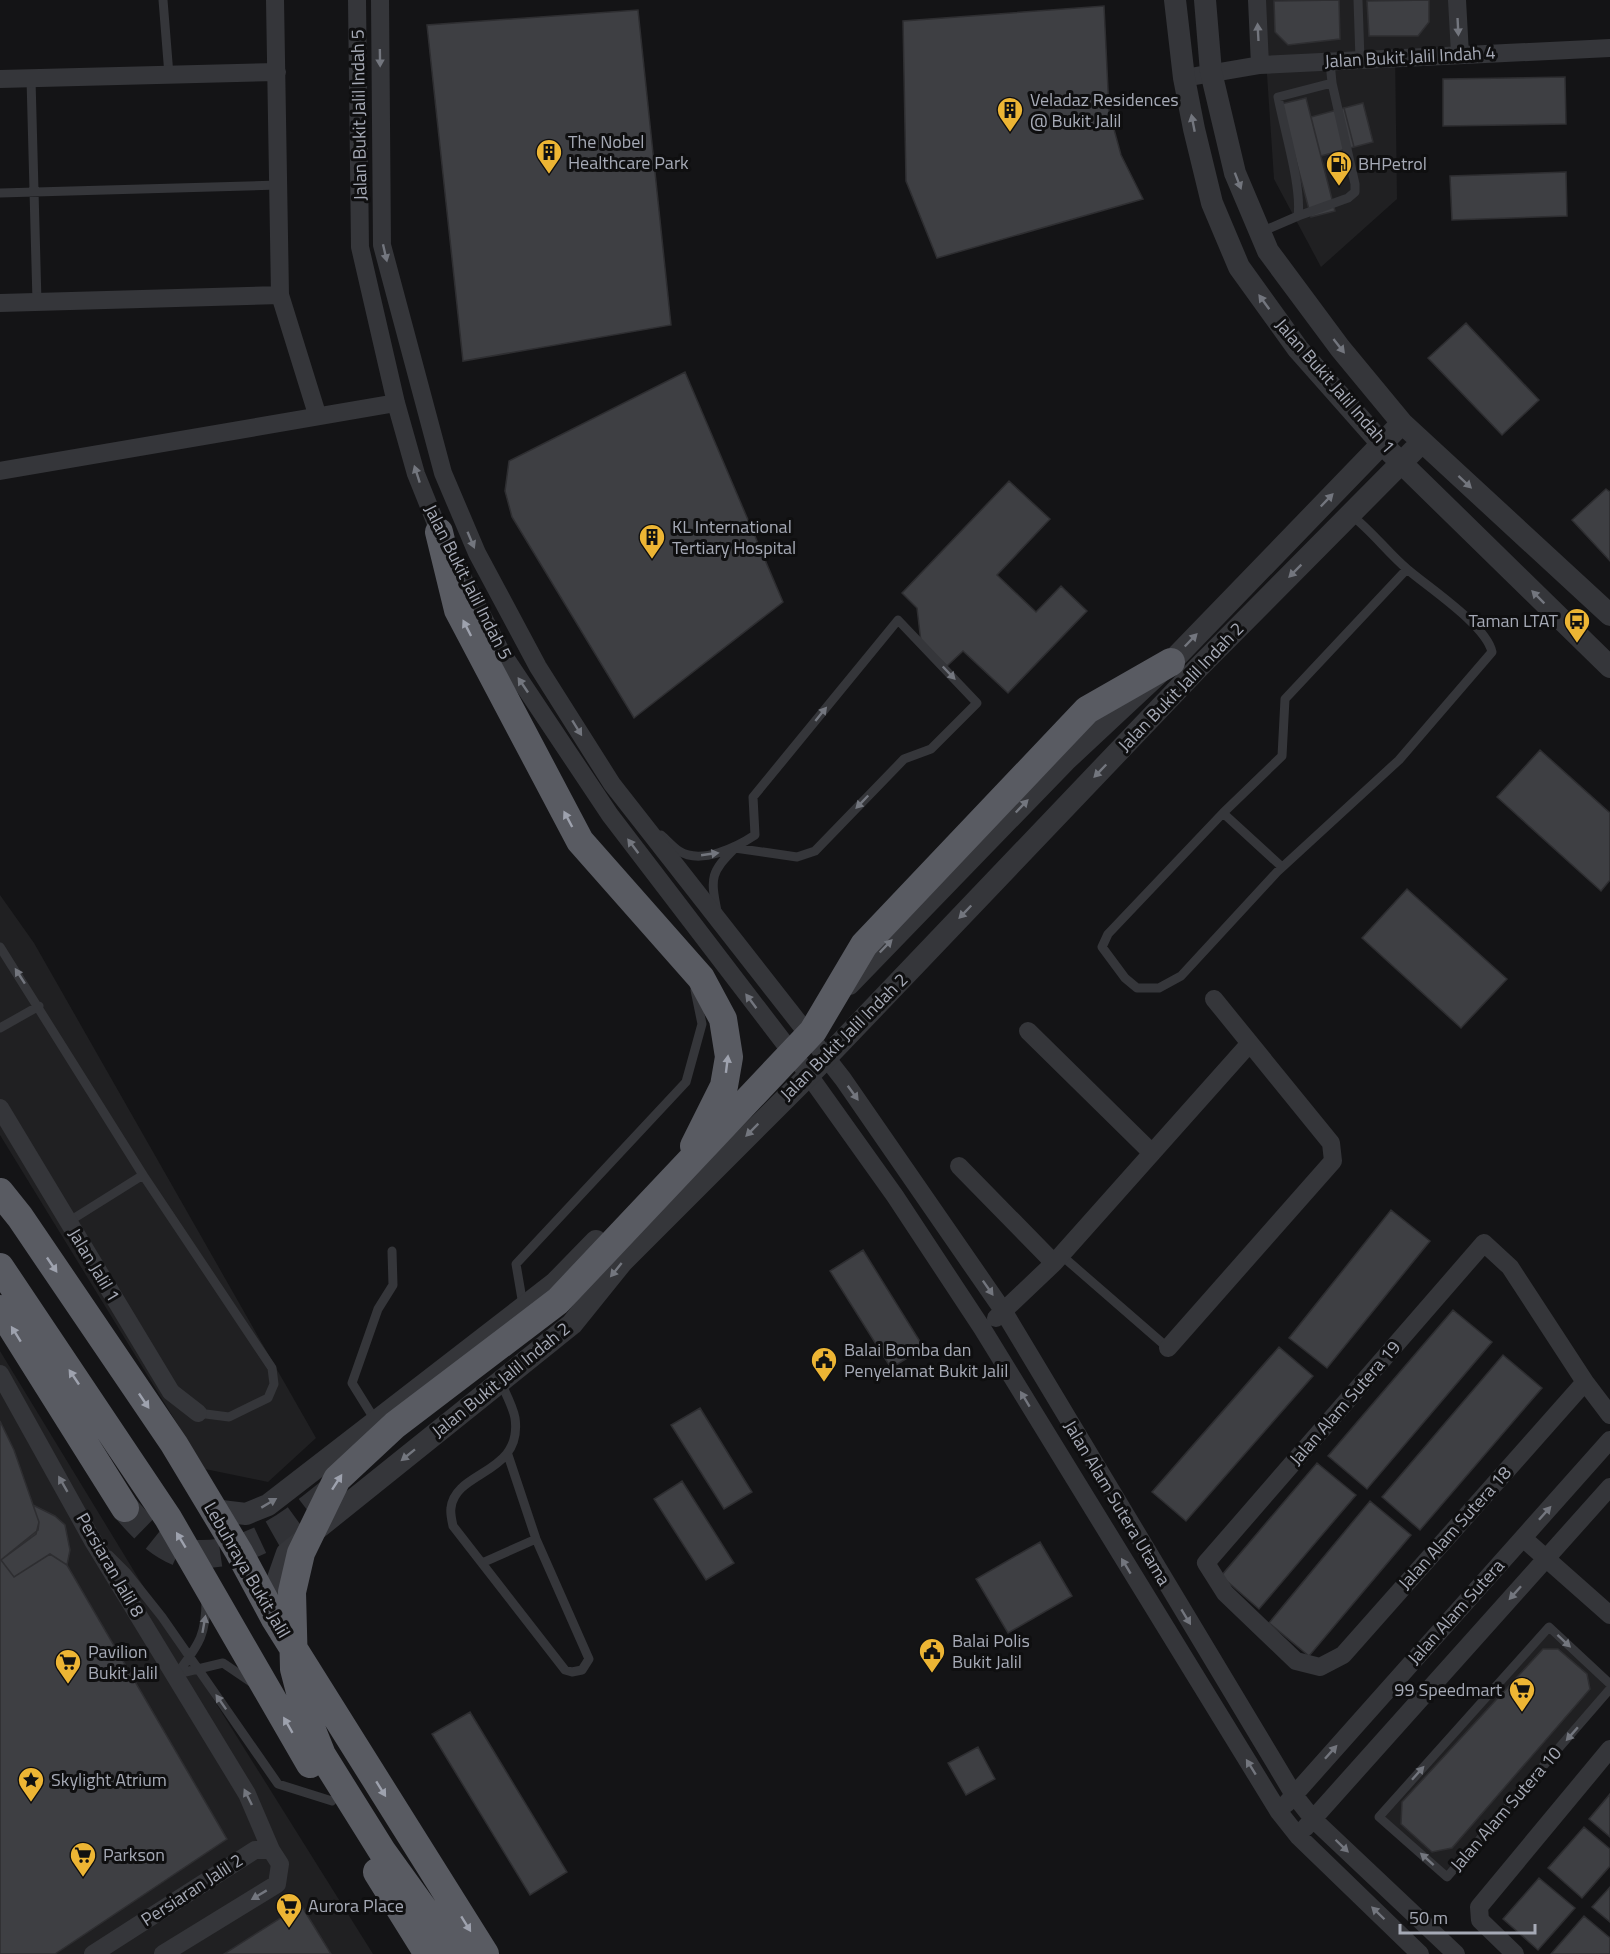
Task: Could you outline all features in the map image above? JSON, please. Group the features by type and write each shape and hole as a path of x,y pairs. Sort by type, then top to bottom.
{"highway":[{"path":"438,532 458,610 580,841 701,978 723,1019 729,1057 724,1086 679,1175"},
{"path":"445,1952 322,1755 310,1725 294,1669 292,1592 301,1553 337,1479 364,1452 558,1302 813,1031 864,945 1079,718 1087,710 1170,662"},
{"path":"0,1180 20,1216"},
{"name":"Lebuhraya Bukit Jalil","path":"0,1192 20,1216 174,1444 275,1619 485,1954"},
{"path":"0,1267 168,1518 332,1801 445,1952"},
{"path":"0,1308 125,1508"}],"street":[{"path":"275,0 280,295 317,414"},
{"name":"Jalan Bukit Jalil Indah 5","path":"357,0 360,247 396,403 417,474 438,532 500,650 610,815 808,1074"},
{"name":"Jalan Bukit Jalil Indah 5","path":"380,0 382,244 443,473 477,554 538,667 612,784 804,1030"},
{"name":"Jalan Bukit Jalil Indah 1","path":"1175,0 1184,78 1212,203 1239,267 1298,349 1382,444 1610,667"},
{"name":"Jalan Bukit Jalil Indah 1","path":"1205,0 1211,72 1235,173 1268,251 1340,348 1402,423 1610,615"},
{"path":"1257,0 1260,65"},
{"path":"1457,0 1460,54"},
{"name":"Jalan Bukit Jalil Indah 4","path":"1184,78 1260,65 1610,48"},
{"path":"0,79 276,72"},
{"path":"0,303 280,295"},
{"path":"0,471 317,414 396,403"},
{"name":"Jalan Bukit Jalil Indah 2","path":"213,1510 246,1514 268,1505 555,1283 1065,761 1170,662 1402,423"},
{"name":"Jalan Bukit Jalil Indah 2","path":"275,1619 275,1587 287,1553 572,1324 622,1262 826,1058 1199,667 1422,442"},
{"path":"1168,1348 1333,1161 1331,1143 1214,999"},
{"name":"Jalan Alam Sutera Utama","path":"804,1030 862,1106 1004,1312 1293,1795 1314,1819 1455,1954"},
{"path":"1028,1031 1151,1152"},
{"path":"982,1328 1004,1312 1057,1259 1250,1043"},
{"name":"Jalan Alam Sutera Utama","path":"808,1074 895,1196 982,1328 1279,1812 1298,1836 1420,1954"},
{"name":"Jalan Jalil 1","path":"0,1108 171,1392 198,1413"},
{"path":"959,1166 1057,1259"},
{"name":"Jalan Alam Sutera 19","path":"1320,1667 1296,1661 1225,1593 1206,1563 1484,1243 1510,1267 1585,1382"},
{"path":"943,1271 966,1258"},
{"name":"Persiaran Jalil 8","path":"0,1374 93,1541 247,1794 271,1850"},
{"path":"1585,1382 1610,1415"},
{"name":"Jalan Alam Sutera 18","path":"1320,1667 1343,1655 1585,1382"},
{"name":"Jalan Alam Sutera","path":"1279,1812 1610,1440"},
{"name":"Jalan Alam Sutera","path":"1298,1836 1610,1487"},
{"path":"1523,1538 1610,1615"},
{"path":"1515,1954 1480,1920 1479,1907 1610,1749"},
{"name":"Persiaran Jalil 2","path":"93,1954 255,1850 271,1850"},
{"path":"163,1954 277,1884 280,1864 271,1850"}],"lane":[{"path":"163,0 169,75"},
{"path":"1358,0 1360,60"},
{"path":"1259,233 1348,198 1355,192 1332,83 1330,62"},
{"path":"31,78 37,302"},
{"path":"1298,216 1300,198 1278,97 1332,83"},
{"path":"0,193 278,185"},
{"path":"1351,515 1370,530 1407,569 1442,596 1481,633 1490,644 1492,652 1399,760 1282,867 1180,976 1160,988 1137,988 1125,978 1102,947 1108,934 1223,813 1282,756 1285,699 1407,569"},
{"path":"628,805 680,853 706,856 735,848 797,857 815,851 904,759 931,749 977,703 898,620 753,797 755,835 735,848 715,868 712,890 719,922"},
{"path":"1223,813 1282,867"},
{"path":"523,1308 516,1264 686,1082 702,1024 694,986 585,858"},
{"path":"0,947 143,1174 272,1368 273,1384 268,1398 229,1417 198,1413"},
{"path":"0,1028 39,1006"},
{"path":"68,1222 143,1174"},
{"path":"377,1422 352,1383 378,1309 393,1285 392,1251"},
{"path":"1057,1259 1168,1348"},
{"path":"501,1381 515,1419 513,1442 508,1455 462,1488 451,1506 453,1526 566,1670 572,1672 582,1670 589,1659 536,1539 508,1455"},
{"path":"482,1563 536,1539"},
{"path":"93,1541 127,1573 162,1617 278,1784 332,1801"},
{"path":"206,1581 206,1625 200,1642 177,1674 223,1663 270,1695"},
{"name":"Jalan Alam Sutera 10","path":"1610,1684 1549,1628 1379,1817 1447,1877 1610,1689"}],"shaded area":[{"path":"1262,0 1450,0 1453,48 1395,52 1397,199 1321,267 1274,179"},
{"path":"0,895 34,943 316,1438 268,1482 205,1469 0,1135"},
{"path":"0,1351 162,1617 373,1954 0,1954"},
{"path":"1549,1633 1607,1687 1446,1871 1385,1817"}],"building":[{"path":"1339,0 1340,39 1288,45 1275,32 1274,1"},
{"path":"1429,0 1429,22 1418,36 1369,36 1367,1"},
{"name":"Veladaz Residences @ Bukit Jalil","path":"1104,6 1109,111 1121,155 1143,199 937,258 906,181 903,21"},
{"name":"The Nobel Healthcare Park","path":"638,10 671,325 463,361 427,25"},
{"path":"1565,77 1566,124 1443,126 1443,79"},
{"path":"1306,98 1335,211 1311,217 1281,104"},
{"path":"1363,103 1373,142 1354,147 1344,108"},
{"path":"1344,108 1354,147 1321,156 1311,117"},
{"path":"1566,172 1567,216 1452,220 1450,176"},
{"path":"1466,323 1539,400 1502,435 1428,358"},
{"name":"KL International Tertiary Hospital","path":"685,372 783,602 634,718 512,517 505,491 509,461"},
{"path":"1009,481 1050,519 997,575 1036,612 1061,586 1087,611 1008,693 963,651 947,666 921,642 917,608 902,593"},
{"path":"1606,489 1610,492 1610,561 1572,520"},
{"path":"1540,750 1610,813 1610,880 1601,891 1497,797"},
{"path":"1407,889 1507,979 1461,1028 1362,938"},
{"path":"1391,1210 1430,1241 1327,1368 1289,1338"},
{"path":"863,1250 924,1348 891,1368 830,1271"},
{"path":"1453,1310 1492,1342 1367,1489 1328,1456"},
{"path":"1279,1347 1313,1376 1186,1521 1152,1492"},
{"path":"1503,1355 1542,1388 1420,1530 1382,1497"},
{"path":"700,1408 752,1492 724,1509 671,1425"},
{"name":"Pavilion Bukit Jalil","path":"0,1421 14,1450 39,1522 36,1534 1,1560 14,1577 50,1554 67,1565 227,1839 55,1954 0,1954"},
{"path":"1317,1463 1356,1495 1259,1609 1221,1576"},
{"path":"682,1481 734,1563 706,1580 654,1499"},
{"path":"1370,1501 1411,1535 1309,1656 1269,1623"},
{"path":"33,1505 55,1516 65,1525 70,1550 67,1565 50,1554 14,1577 1,1560 38,1530 39,1522"},
{"path":"1040,1542 1072,1596 1008,1633 976,1579"},
{"path":"1543,1649 1558,1649 1587,1674 1590,1689 1452,1848 1432,1852 1401,1824 1402,1802"},
{"path":"470,1712 567,1872 530,1895 432,1734"},
{"path":"978,1747 995,1779 966,1795 948,1763"},
{"path":"1610,1794 1610,1837 1589,1819"},
{"path":"1584,1827 1610,1849 1610,1866 1582,1898 1548,1868"},
{"path":"1539,1878 1575,1908 1538,1950 1503,1919"},
{"path":"1610,1887 1610,1922 1592,1907"},
{"name":"Aurora Place","path":"301,1905 331,1954 224,1954"},
{"path":"1584,1916 1610,1938 1610,1954 1551,1954"}],"tunnel":[{"path":"125,1508 155,1538 178,1552 183,1554 221,1553 257,1542 273,1533 335,1488"}],"place":[{"name":"Veladaz Residences @ Bukit Jalil","path":"1010,133"},
{"name":"The Nobel Healthcare Park","path":"549,175"},
{"name":"BHPetrol","path":"1339,187"},
{"name":"KL International Tertiary Hospital","path":"652,560"},
{"name":"Taman LTAT","path":"1577,644"},
{"name":"Balai Bomba dan Penyelamat Bukit Jalil","path":"824,1383"},
{"name":"Balai Polis Bukit Jalil","path":"932,1674"},
{"name":"Pavilion Bukit Jalil","path":"68,1685"},
{"name":"99 Speedmart","path":"1522,1713"},
{"name":"Skylight Atrium","path":"31,1803"},
{"name":"Parkson","path":"83,1878"},
{"name":"Aurora Place","path":"289,1929"}]}
